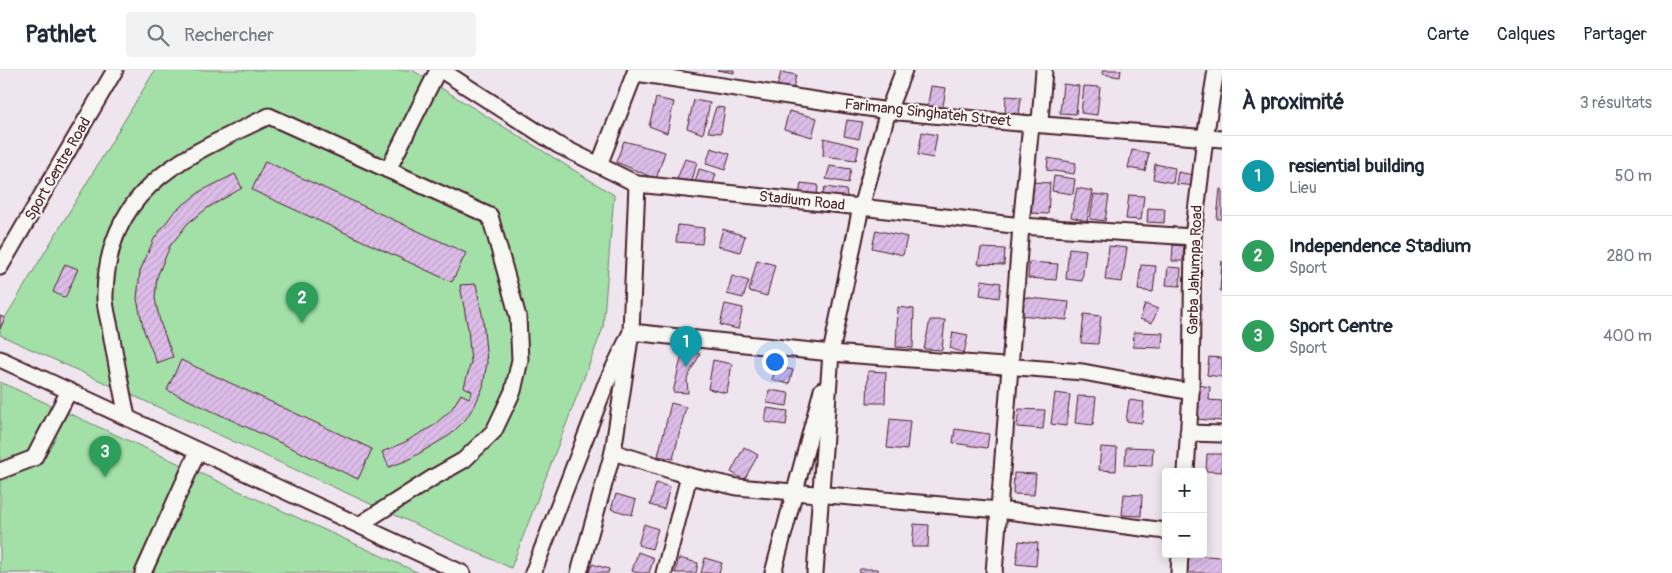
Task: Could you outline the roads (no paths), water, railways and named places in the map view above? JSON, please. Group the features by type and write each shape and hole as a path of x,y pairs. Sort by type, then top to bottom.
{"street":[{"name":"Sport Centre Road","path":"1,262 115,70"},
{"name":"Stadium Road","path":"440,70 558,145 637,184 1020,226 1193,237"},
{"path":"388,170 411,121 440,70"},
{"path":"773,573 831,353 860,207 888,111 904,70"},
{"path":"994,573 1020,226 1031,124 1040,121 1044,70"},
{"name":"Garba Jahumpa Road","path":"1186,468 1191,392 1193,237 1204,138 1216,70"},
{"path":"599,166 636,71"},
{"name":"Farimang Singhateh Street","path":"636,71 888,111 1222,139"},
{"path":"127,417 104,295 111,246 131,205 158,176 199,149 269,116 490,216 518,317 520,360 513,391 494,431 464,460 359,525"},
{"path":"579,573 613,452 631,332 637,184"},
{"path":"631,332 831,353 1083,372 1191,392"},
{"path":"533,573 605,386 631,332"},
{"path":"815,573 831,353"},
{"path":"0,359 462,573"},
{"path":"0,471 34,458 69,391"},
{"path":"1188,433 1222,434"},
{"path":"144,573 198,451"},
{"path":"613,452 689,476 737,487 999,510 1162,530"},
{"path":"664,573 689,476"},
{"path":"1179,573 1180,558"}],"place":[{"name":"Independence Stadium","path":"302,323"},
{"name":"resiential building","path":"686,367"},
{"name":"Sport Centre","path":"105,477"}]}
